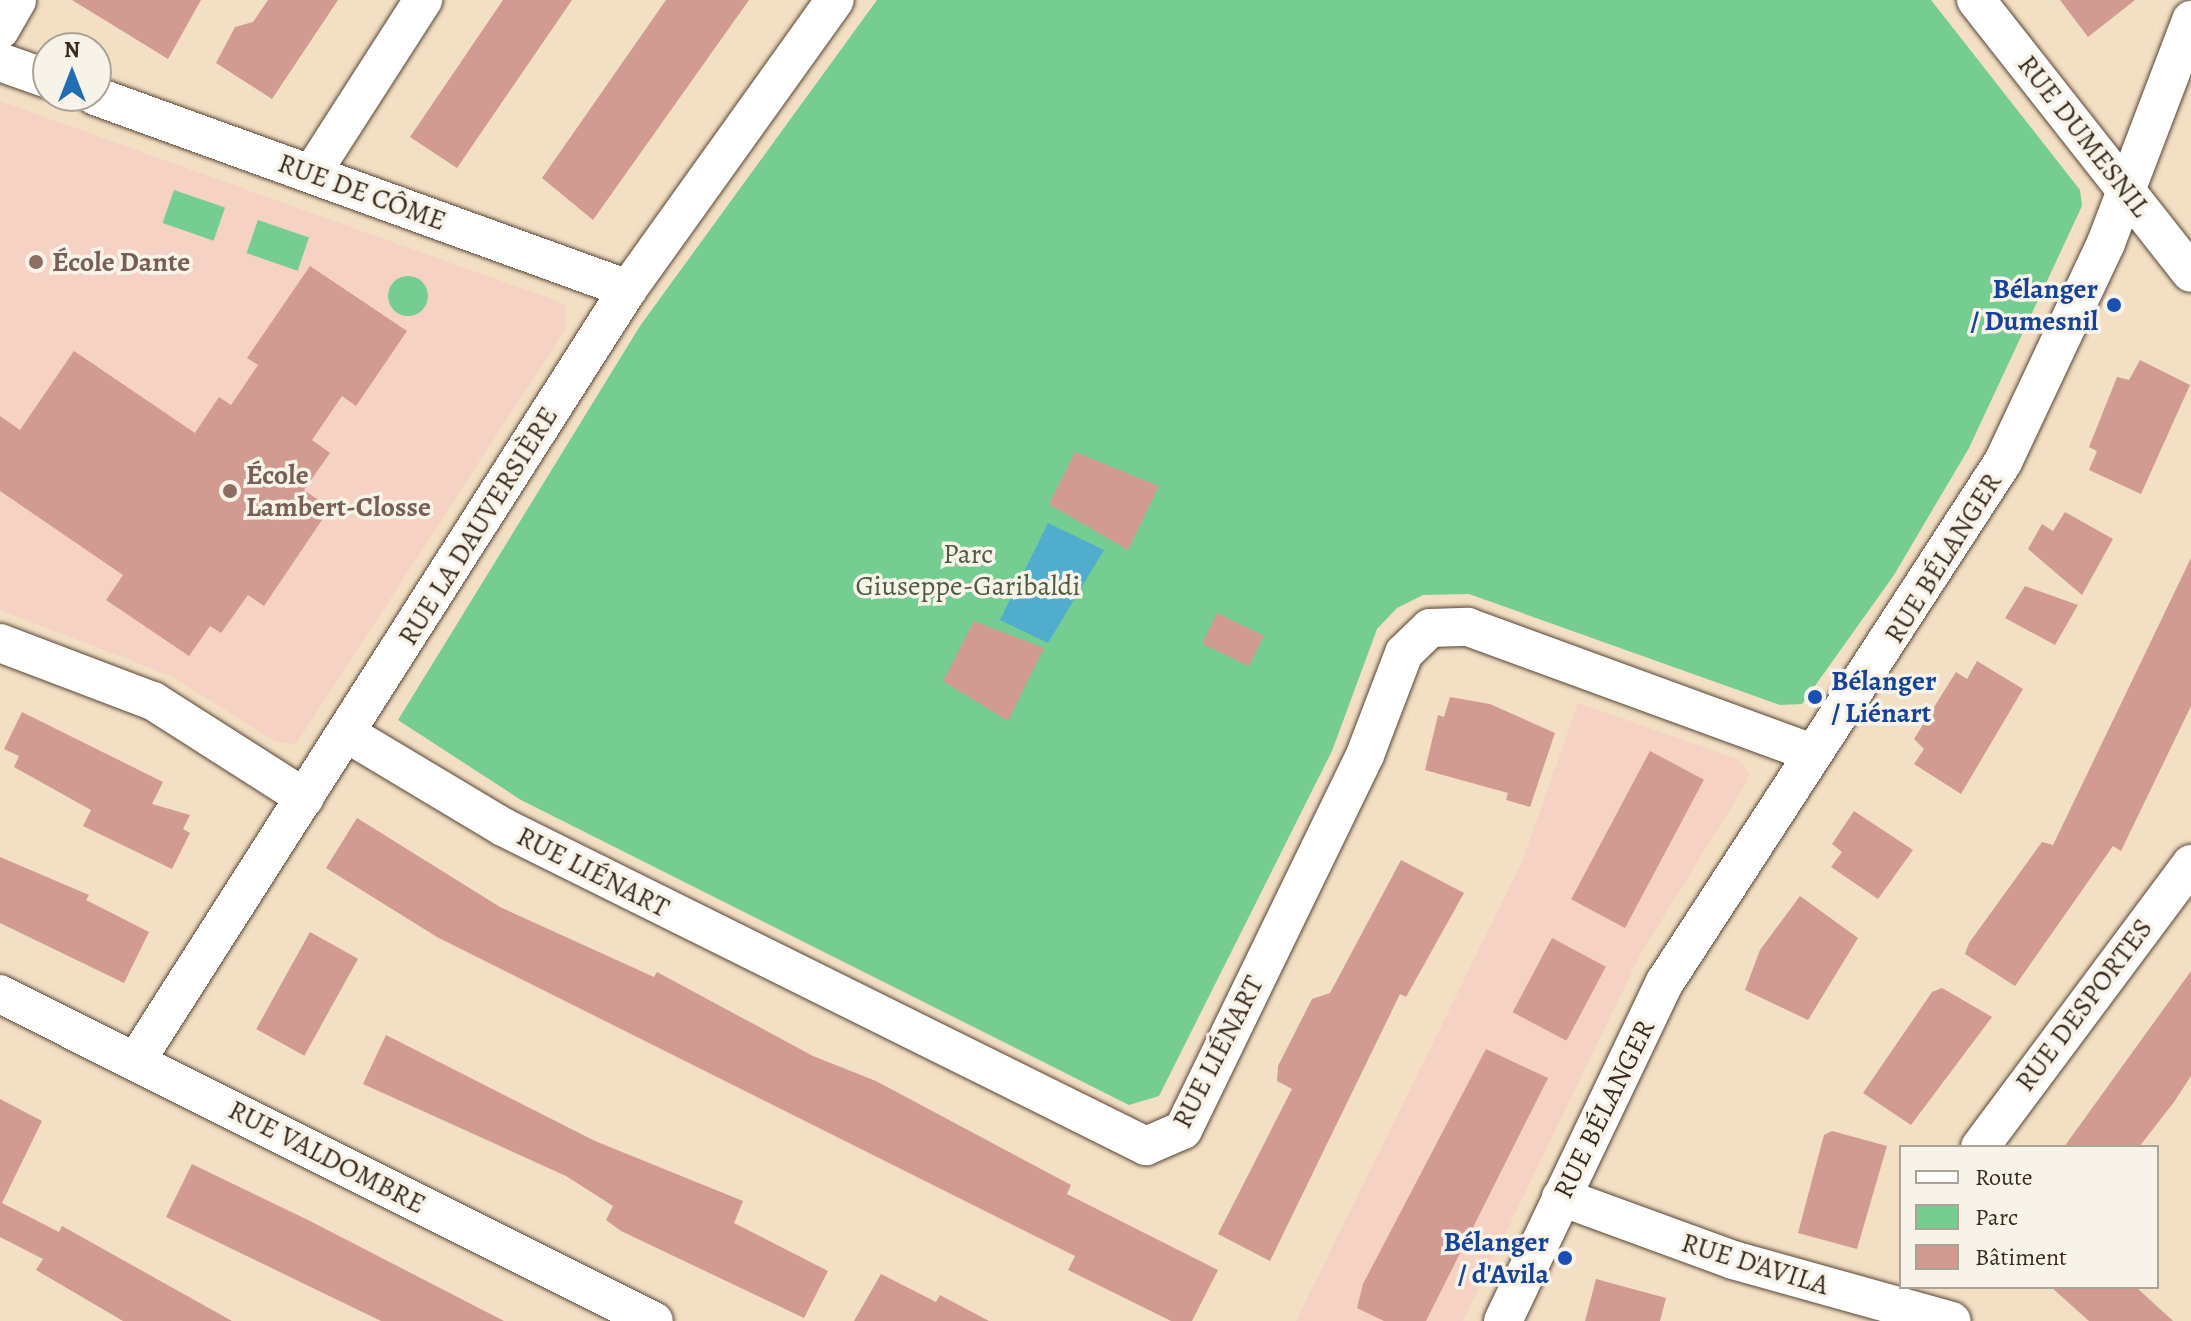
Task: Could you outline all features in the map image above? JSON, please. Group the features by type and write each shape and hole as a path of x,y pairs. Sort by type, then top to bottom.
{"street":[{"path":"0,30 17,0"},
{"path":"312,173 423,0"},
{"name":"RUE LA DAUVERSIÈRE","path":"136,1061 628,289 835,0"},
{"name":"RUE DUMESNIL","path":"1976,0 2191,273"},
{"name":"RUE BÉLANGER","path":"1503,1321 1665,982 1812,753 1907,620 2003,462 2127,189 2191,20"},
{"path":"0,62 32,73"},
{"name":"RUE DE CÔME","path":"112,102 628,289"},
{"name":"RUE LIÉNART","path":"346,733 503,827 1146,1146 1183,1130 1365,755 1404,653 1423,632 1468,627 1812,753"},
{"path":"0,643 153,701 305,798"},
{"name":"RUE DESPORTES","path":"1981,1145 2191,864"},
{"name":"RUE VALDOMBRE","path":"0,994 654,1321"},
{"name":"RUE D'AVILA","path":"1561,1197 1733,1260 1914,1298 1952,1321"}],"shaded area":[{"name":"École Lambert-Closse","path":"0,101 565,304 566,328 296,744 276,742 171,676 0,610"},
{"path":"1578,703 1737,759 1749,773 1745,785 1640,955 1463,1321 1296,1321 1523,860"}],"green space":[{"name":"Parc Giuseppe-Garibaldi","path":"877,0 1931,0 2080,190 2082,206 1969,448 1894,575 1802,704 1780,705 1469,594 1423,595 1397,608 1377,629 1332,751 1159,1096 1129,1105 521,800 398,720 640,326"},
{"path":"174,190 225,208 214,241 163,223"},
{"path":"258,220 309,238 298,271 247,253"},
{"path":"408,276 422,282 428,296 422,310 408,316 394,310 388,296 394,282"}],"water":[{"path":"1048,523 1104,550 1048,643 1000,620"}],"building":[{"path":"72,0 201,0 168,59"},
{"path":"268,0 338,0 272,99 216,63 235,27 253,22"},
{"path":"503,0 572,0 457,168 410,137"},
{"path":"666,0 749,0 593,220 542,178"},
{"path":"2060,0 2135,0 2088,37"},
{"path":"310,266 407,331 356,406 342,396 312,440 330,453 304,490 330,508 264,606 248,595 221,633 210,626 189,656 106,600 123,575 0,491 0,416 20,430 74,351 195,433 219,397 231,405 258,365 247,358"},
{"path":"2140,360 2190,385 2141,494 2089,470 2097,451 2089,447 2117,377 2129,380"},
{"path":"1075,452 1159,486 1128,550 1049,504"},
{"path":"2065,512 2113,539 2082,595 2028,549 2042,524 2053,531"},
{"path":"2191,558 2191,706 2121,851 2113,846 2015,986 1965,954 1969,943 2042,842 2053,845"},
{"path":"2025,586 2078,605 2055,645 2005,618"},
{"path":"1217,613 1264,636 1249,666 1202,644"},
{"path":"974,621 1044,648 1008,721 943,681"},
{"path":"1977,661 2023,689 1961,794 1914,764 1924,749 1914,739 1956,672 1967,679"},
{"path":"1450,697 1490,704 1555,733 1530,807 1506,800 1508,793 1425,770 1438,715 1444,717"},
{"path":"22,712 163,782 152,804 190,815 183,829 190,833 172,869 83,826 91,810 14,767 19,756 4,749"},
{"path":"1650,751 1704,780 1625,928 1571,899"},
{"path":"1854,811 1913,850 1878,899 1831,867 1842,852 1832,844"},
{"path":"357,818 500,907 654,977 657,972 813,1056 876,1081 1071,1185 1067,1194 1218,1270 1192,1321 1171,1321 1068,1270 1075,1256 437,937 326,868"},
{"path":"0,857 89,895 86,900 149,932 124,983 0,923"},
{"path":"1401,860 1464,893 1406,997 1400,994 1270,1261 1218,1234 1292,1089 1277,1081 1278,1066 1312,999 1330,993"},
{"path":"1800,896 1858,938 1808,1020 1745,990 1760,950"},
{"path":"310,932 358,959 304,1056 256,1029"},
{"path":"1552,938 1606,967 1566,1041 1513,1012"},
{"path":"2191,971 2191,1076 2174,1102 2141,1145 2065,1145"},
{"path":"1942,988 1992,1017 1911,1125 1863,1093 1932,992"},
{"path":"386,1035 595,1141 743,1201 734,1223 828,1271 804,1318 621,1231 606,1220 613,1206 566,1176 363,1084"},
{"path":"1486,1049 1548,1078 1426,1321 1384,1321 1357,1308 1363,1284"},
{"path":"0,1099 42,1121 2,1203 59,1232 62,1226 232,1321 123,1321 36,1270 43,1259 0,1237"},
{"path":"1832,1131 1887,1146 1857,1249 1798,1233 1824,1135"},
{"path":"192,1164 504,1321 381,1321 166,1217"},
{"path":"881,1274 936,1302 940,1295 989,1321 854,1321"},
{"path":"1596,1279 1666,1298 1660,1321 1585,1321"},
{"path":"2053,1289 2138,1289 2173,1321 2089,1321"}],"place":[{"name":"École Dante","path":"36,262"},
{"name":"Bélanger / Dumesnil","path":"2114,305"},
{"name":"École Lambert-Closse","path":"230,491"},
{"name":"Bélanger / Liénart","path":"1815,697"},
{"name":"Bélanger / d'Avila","path":"1565,1258"}]}
